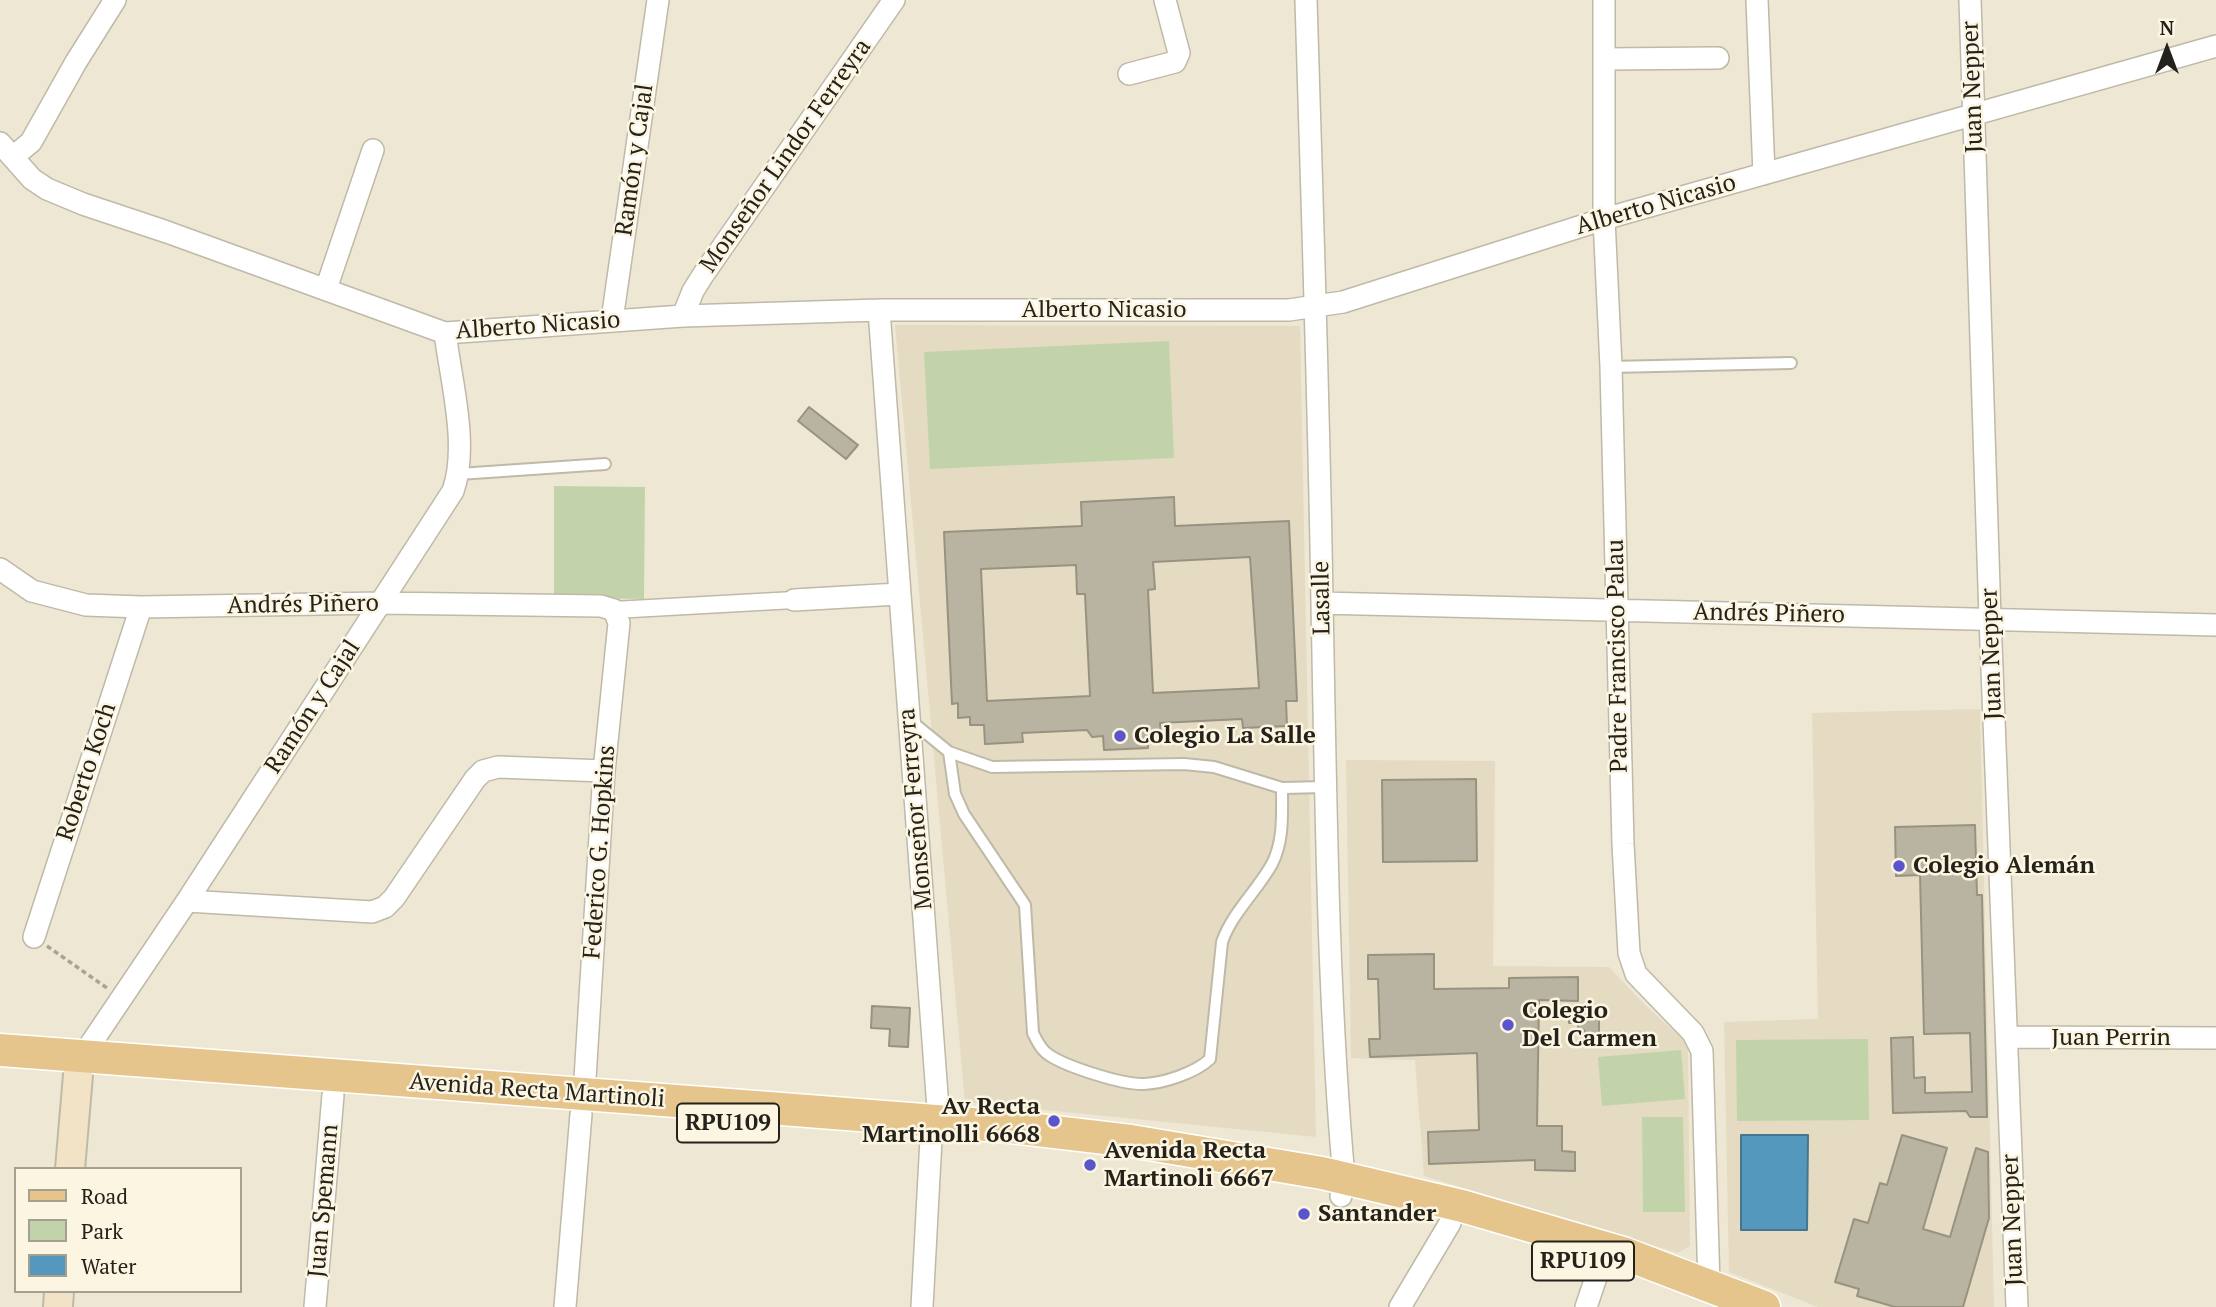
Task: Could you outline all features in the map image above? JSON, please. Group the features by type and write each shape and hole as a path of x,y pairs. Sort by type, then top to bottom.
{"main road":[{"name":"Avenida Recta Martinoli","path":"0,1050 166,1084 333,1096 582,1105"},
{"name":"Avenida Recta Martinoli","path":"0,1070 80,1066 582,1105 1131,1141 1343,1187 1462,1206 1711,1296 1764,1307"},
{"name":"Ramón y Cajal","path":"70,1167 80,1066"},
{"name":"Avenida Recta Martinoli","path":"1343,1187 1450,1223 1602,1257"}],"street":[{"path":"7,150 31,142 115,0"},
{"name":"Monseñor Lindor Ferreyra","path":"683,316 703,275 894,0"},
{"path":"1129,74 1175,62 1179,53 1165,0"},
{"name":"Lasalle","path":"1306,0 1325,787 1334,1064 1343,1187"},
{"name":"Padre Francisco Palau","path":"1604,0 1604,219 1611,367 1623,844 1629,953 1636,974 1693,1033 1702,1051 1711,1296"},
{"path":"1758,0 1764,174"},
{"name":"Juan Nepper","path":"1970,0 1990,618 2017,1307"},
{"name":"Ramón y Cajal","path":"612,320 653,2"},
{"name":"Alberto Nicasio","path":"7,150 32,179 47,189 445,333 683,316 879,310 1289,310 1343,302 1604,219 2216,46"},
{"path":"1605,59 1718,58"},
{"path":"326,289 373,150"},
{"name":"Monseñor Ferreyra","path":"879,310 898,594 926,923 935,1130 922,1307"},
{"name":"Ramón y Cajal","path":"80,1066 121,998 453,491 459,474 461,453 445,333"},
{"name":"Andrés Piñero","path":"0,569 32,591 86,604 141,607 381,603 601,606 614,610"},
{"path":"614,610 898,594"},
{"name":"Andrés Piñero","path":"1322,603 2216,625"},
{"name":"Roberto Koch","path":"34,937 141,607"},
{"name":"Federico G. Hopkins","path":"565,1307 582,1105 604,771 619,623 614,610"},
{"path":"187,901 372,912 385,907 394,898 483,771 498,767 604,771"},
{"name":"Juan Perrin","path":"2007,1037 2216,1038"},
{"name":"Juan Spemann","path":"315,1307 333,1096"},
{"path":"1400,1307 1450,1223"},
{"path":"1586,1307 1602,1257"}],"lane":[{"path":"1611,367 1791,363"},
{"path":"459,474 605,464"},
{"path":"908,719 949,752 992,767 1184,764 1214,767 1282,788 1325,787"},
{"path":"949,752 955,794 964,814 1026,905 1033,1033 1038,1044 1049,1055 1072,1065 1133,1083 1146,1084 1187,1073 1202,1067 1210,1059 1222,943 1227,929 1273,863 1281,840 1282,788"}],"path":[{"path":"34,937 121,998"}],"shaded area":[{"name":"Colegio La Salle","path":"895,325 1300,326 1316,1137 965,1102"},
{"name":"Colegio Alemán","path":"1980,709 1994,1307 1818,1307 1729,1272 1724,1022 1818,1019 1812,713"},
{"name":"Colegio Del Carmen","path":"1346,760 1495,761 1493,966 1609,967 1688,1044 1690,1246 1678,1253 1424,1176 1415,1060 1351,1058"}],"green space":[{"path":"1169,341 1174,458 930,469 924,352"},
{"path":"554,486 645,487 644,599 554,598"},
{"path":"1868,1039 1869,1120 1737,1121 1736,1040"},
{"path":"1681,1050 1685,1099 1602,1106 1598,1057"},
{"path":"1642,1117 1683,1117 1685,1212 1643,1212"}],"water":[{"path":"1741,1135 1808,1135 1807,1230 1741,1230"}],"building":[{"path":"809,407 858,445 846,459 798,421"},
{"name":"Colegio La Salle","path":"1174,497 1175,526 1289,521 1297,701 1286,701 1287,726 1243,728 1242,719 1160,723 1161,734 1148,735 1148,748 1104,750 1103,736 1092,737 1087,730 1022,733 1023,742 985,744 984,725 970,725 970,717 958,718 958,703 952,704 944,532 1082,526 1081,502","holes":["1250,557 1259,688 1153,693 1148,590 1155,589 1153,562","1076,565 1077,594 1085,594 1090,696 987,701 981,569"]},
{"path":"1476,779 1477,861 1383,862 1382,780"},
{"path":"1975,825 1977,895 1982,895 1987,1117 1970,1117 1966,1111 1893,1113 1891,1038 1913,1037 1914,1078 1925,1077 1925,1093 1972,1092 1970,1033 1924,1034 1920,875 1896,876 1895,827"},
{"path":"1434,954 1434,989 1509,988 1509,978 1578,977 1578,1001 1539,1000 1537,1126 1562,1126 1562,1151 1575,1152 1575,1171 1535,1170 1535,1160 1429,1164 1428,1132 1479,1130 1477,1053 1370,1057 1369,1039 1380,1039 1378,979 1368,979 1368,955"},
{"path":"872,1006 910,1008 908,1047 889,1046 890,1029 871,1028"},
{"path":"1569,1009 1599,1009 1599,1042 1584,1042 1584,1030 1578,1030 1578,1023 1569,1023"},
{"path":"1902,1135 1947,1148 1923,1229 1950,1237 1976,1148 1988,1152 1989,1218 1963,1307 1895,1307 1857,1296 1859,1289 1835,1282 1854,1219 1868,1223 1880,1183 1887,1185"}],"place":[{"name":"Colegio La Salle","path":"1120,736"},
{"name":"Colegio Alemán","path":"1899,866"},
{"name":"Colegio Del Carmen","path":"1508,1025"},
{"name":"Av Recta Martinolli 6668","path":"1054,1121"},
{"name":"Avenida Recta Martinoli 6667","path":"1090,1165"},
{"name":"Santander","path":"1304,1214"}]}
